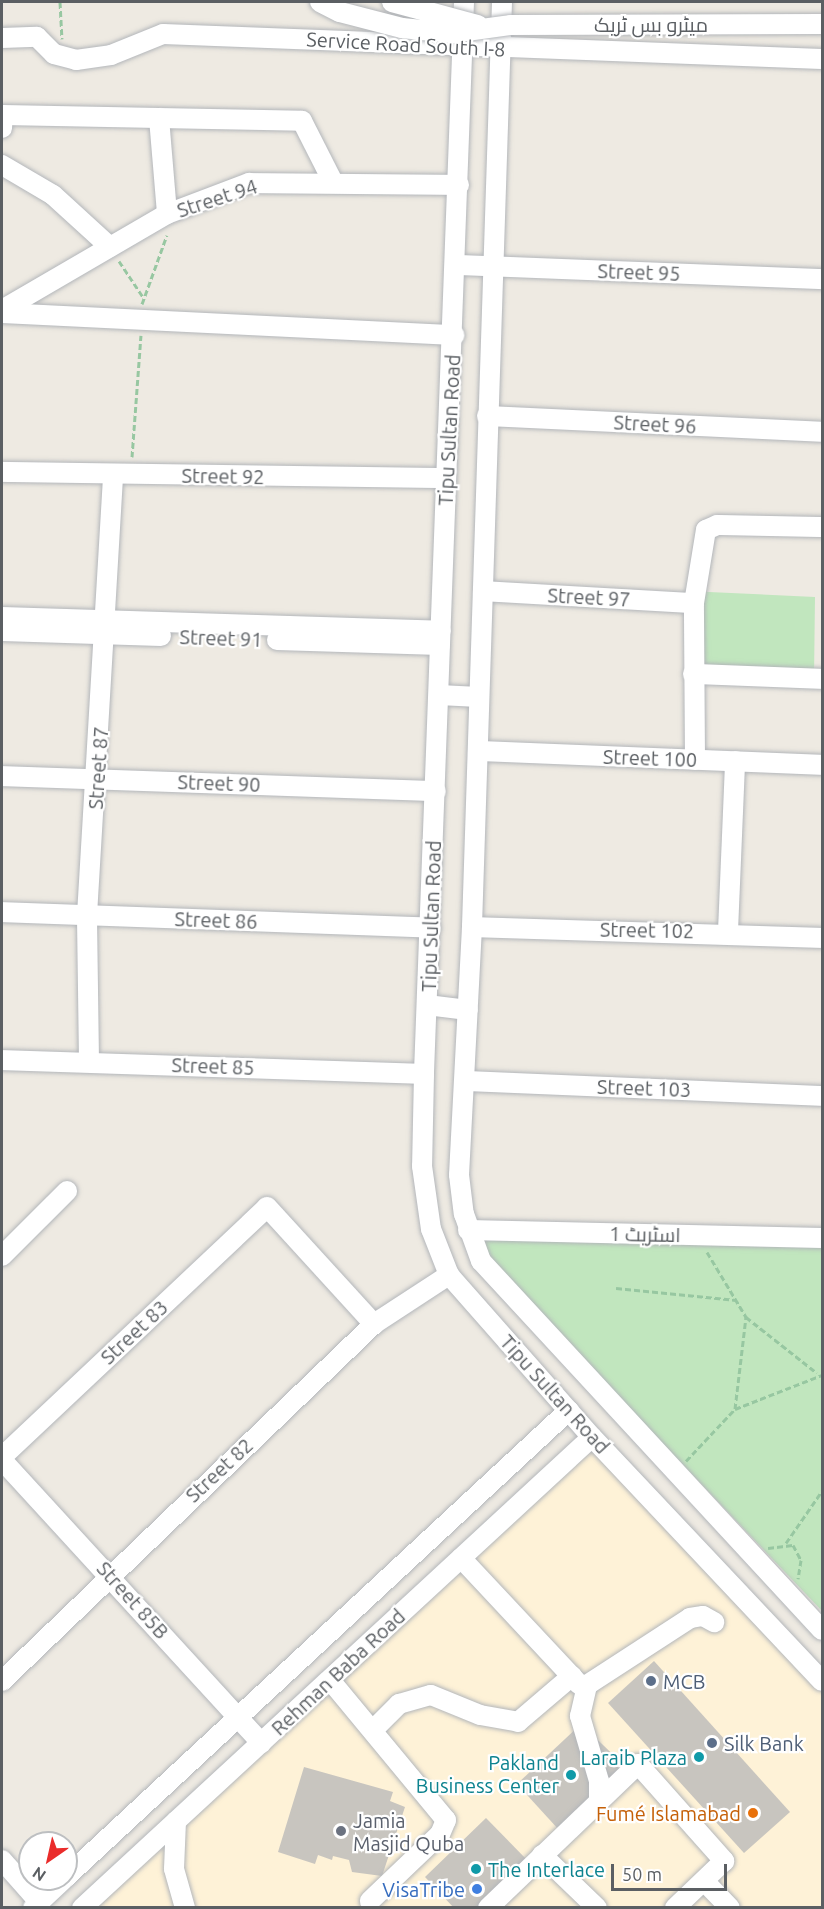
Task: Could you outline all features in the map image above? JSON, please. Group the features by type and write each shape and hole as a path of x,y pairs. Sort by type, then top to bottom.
{"street":[{"name":"میٹرو بس ٹریک","path":"320,2 340,12 402,28 452,33 480,26 822,24"},
{"name":"میٹرو بس ٹریک","path":"392,2 480,26"},
{"name":"Tipu Sultan Road","path":"464,2 454,335 445,478 436,791 424,1074 422,1166 431,1229 449,1275 592,1437 822,1681"},
{"name":"Tipu Sultan Road","path":"502,2 472,927 459,1174 468,1230 481,1261 822,1630"},
{"name":"Service Road South I-8","path":"2,38 37,37 54,54 76,60 111,55 163,34 248,34 462,49 822,59"},
{"path":"2,128 3,115 302,121 333,182"},
{"path":"159,118 171,212"},
{"path":"2,165 53,195 110,247"},
{"name":"Street 94","path":"2,312 171,212 249,183 459,185"},
{"name":"Street 95","path":"456,265 822,279"},
{"path":"2,312 454,335"},
{"name":"Street 96","path":"487,416 822,432"},
{"name":"Street 92","path":"2,472 445,478"},
{"name":"Street 87","path":"88,1061 87,915 107,627 122,475"},
{"path":"695,760 694,603 706,530 717,525 822,527"},
{"name":"Street 97","path":"483,591 694,603"},
{"path":"2,617 107,627"},
{"name":"Street 91","path":"2,631 107,627 441,638"},
{"path":"693,674 822,679"},
{"path":"439,695 479,698"},
{"name":"Street 100","path":"478,752 822,765"},
{"path":"728,931 735,761"},
{"name":"Street 90","path":"2,776 436,791"},
{"name":"Street 86","path":"2,912 431,928"},
{"name":"Street 102","path":"472,927 728,931 822,938"},
{"path":"427,1005 468,1010"},
{"name":"Street 85","path":"2,1060 88,1061 424,1074"},
{"name":"Street 103","path":"465,1081 822,1096"},
{"path":"2,1256 67,1191"},
{"name":"Street 83","path":"2,1458 267,1207 374,1324"},
{"name":"اسٹریٹ 1","path":"468,1230 822,1238"},
{"name":"Street 82","path":"2,1681 109,1573 374,1324 449,1275"},
{"name":"Rehman Baba Road","path":"78,1866 568,1410"},
{"name":"Rehman Baba Road","path":"82,1908 592,1437"},
{"name":"Street 85B","path":"2,1458 109,1573 261,1743"},
{"path":"461,1558 578,1683 580,1716 599,1781 599,1801"},
{"path":"744,1596 769,1573"},
{"path":"373,1730 399,1704 431,1695 480,1715 518,1722 578,1683 600,1673 690,1618 703,1616 714,1622"},
{"path":"330,1680 446,1820 441,1834 370,1901"},
{"path":"488,1908 599,1801 640,1766 723,1857 724,1861 675,1908"},
{"path":"176,1821 174,1869 185,1908"},
{"path":"543,1855 597,1908"},
{"path":"2,1860 36,1905"},
{"path":"704,1881 730,1908"},
{"name":"Rehman Baba Road","path":"36,1905 51,1891"}],"path":[{"path":"60,2 63,44"},
{"path":"122,475 143,297 171,212"},
{"path":"110,247 143,297"},
{"path":"705,1246 746,1317 822,1375"},
{"path":"616,1288 736,1300"},
{"path":"735,1409 746,1317"},
{"path":"683,1464 735,1409 817,1373"},
{"path":"765,1551 786,1543 822,1491"},
{"path":"786,1543 801,1560 795,1583"}],"shaded area":[{"path":"592,1437 822,1681 822,1907 82,1908"}],"green space":[{"path":"687,591 815,597 814,678 686,672"},
{"path":"476,1236 822,1244 822,1611 488,1260"}],"building":[{"name":"Laraib Plaza","path":"654,1661 790,1812 744,1853 608,1703"},
{"name":"Pakland Business Center","path":"581,1724 625,1766 559,1830 517,1784"},
{"name":"Jamia Masjid Quba","path":"304,1767 393,1792 390,1801 405,1807 382,1876 352,1872 349,1860 333,1856 332,1860 318,1855 315,1864 278,1852"},
{"name":"The Interlace","path":"486,1818 528,1861 479,1908 454,1908 425,1877"}],"place":[{"name":"MCB","path":"651,1681"},
{"name":"Silk Bank","path":"712,1743"},
{"name":"Laraib Plaza","path":"699,1757"},
{"name":"Pakland Business Center","path":"571,1775"},
{"name":"Fumé Islamabad","path":"753,1813"},
{"name":"Jamia Masjid Quba","path":"341,1831"},
{"name":"The Interlace","path":"476,1869"},
{"name":"VisaTribe","path":"477,1889"}]}
